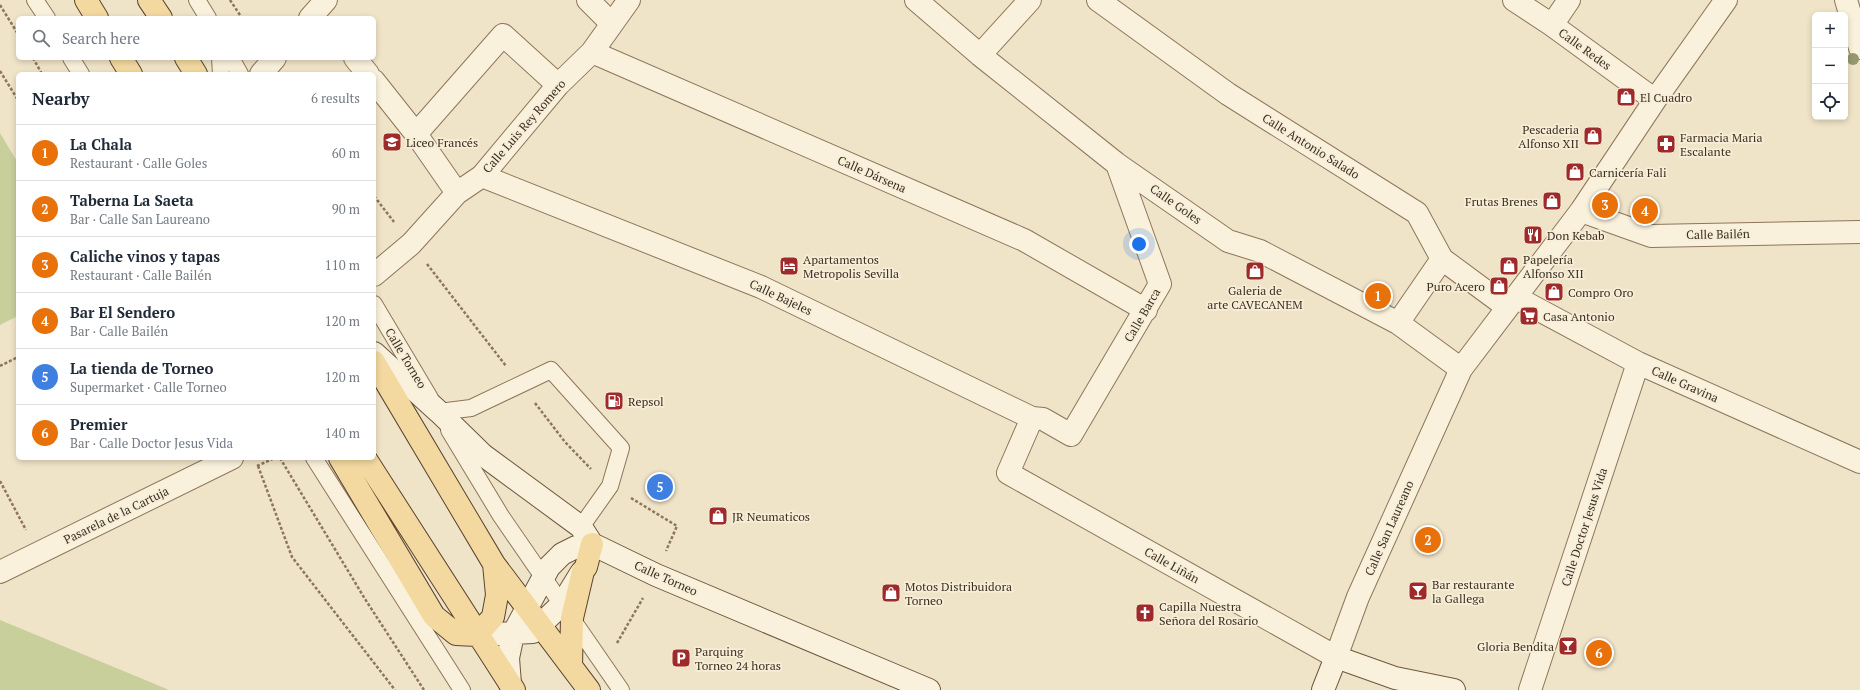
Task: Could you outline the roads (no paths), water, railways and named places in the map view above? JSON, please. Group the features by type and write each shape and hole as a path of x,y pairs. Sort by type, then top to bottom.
{"main road":[{"path":"86,0 96,16"},
{"path":"150,0 160,16"},
{"path":"122,60 130,72"},
{"path":"187,60 195,72"},
{"path":"376,365 494,564 528,607 589,690"},
{"path":"341,460 434,616 456,634 477,635"},
{"path":"366,460 477,635 512,687"},
{"path":"571,666 567,611 586,567 587,536"},
{"path":"477,635 493,617 497,595 494,564"}],"street":[{"path":"312,16 326,0"},
{"path":"588,0 611,23"},
{"name":"Calle Luis Rey Romero","path":"376,273 411,244 457,193 482,176 558,85 592,52 611,23 629,0"},
{"name":"Calle Goles","path":"916,0 980,55 1117,164 1228,241 1260,251 1398,323 1461,369"},
{"path":"980,55 1030,0"},
{"name":"Calle Antonio Salado","path":"1098,0 1228,94 1418,213 1442,259 1511,302"},
{"name":"Calle Redes","path":"1514,0 1552,25 1655,100"},
{"path":"1552,25 1569,0"},
{"name":"Calle San Laureano","path":"1323,690 1358,597 1461,369 1581,211 1655,100 1718,9 1726,0"},
{"path":"1846,0 1860,48"},
{"path":"416,134 504,35 558,85"},
{"name":"Calle Dársena","path":"592,52 1024,240 1146,310"},
{"path":"263,72 273,60"},
{"path":"357,60 366,72"},
{"path":"376,84 416,134 457,193"},
{"name":"Calle Barca","path":"1071,435 1160,284 1117,164"},
{"name":"Calle Bajeles","path":"482,176 760,286 1032,418 1043,419 1071,435"},
{"name":"Calle Bailén","path":"1581,211 1651,236 1860,232"},
{"path":"1398,323 1442,259"},
{"name":"Calle Gravina","path":"1511,302 1638,363 1860,462"},
{"name":"Calle Torneo","path":"376,355 439,412 483,455 587,536 656,575 929,690"},
{"name":"Calle Doctor Jesus Vida","path":"1530,690 1638,363"},
{"name":"Calle Liñán","path":"1032,418 1008,473 1336,657 1395,678 1454,690"},
{"name":"Pasarela de la Cartuja","path":"0,572 228,460"},
{"path":"512,687 508,658 513,634 549,567 562,554 576,547 587,536"},
{"path":"477,635 533,632 541,625 567,611"}],"lane":[{"path":"36,0 46,16"},
{"path":"197,0 207,16"},
{"path":"72,60 80,72"},
{"path":"114,60 118,72"},
{"path":"220,60 221,72"},
{"path":"232,60 239,72"},
{"name":"Calle Torneo","path":"376,307 501,516 622,690"},
{"path":"439,412 471,408 552,370 621,448 610,486 587,536"},
{"path":"315,460 462,690"}],"place":[{"name":"El Cuadro","path":"1626,97"},
{"name":"Pescaderia Alfonso XII","path":"1593,136"},
{"name":"Liceo Francés","path":"392,142"},
{"name":"Farmacia Maria Escalante","path":"1666,144"},
{"name":"Carnicería Fali","path":"1575,172"},
{"name":"Frutas Brenes","path":"1552,201"},
{"name":"Caliche vinos y tapas","path":"1605,205"},
{"name":"Bar El Sendero","path":"1645,211"},
{"name":"Don Kebab","path":"1533,235"},
{"name":"Apartamentos Metropolis Sevilla","path":"789,266"},
{"name":"Papelería Alfonso XII","path":"1509,266"},
{"name":"Galeria de arte CAVECANEM","path":"1255,271"},
{"name":"Puro Acero","path":"1499,286"},
{"name":"Compro Oro","path":"1554,292"},
{"name":"La Chala","path":"1378,296"},
{"name":"Casa Antonio","path":"1529,316"},
{"name":"Repsol","path":"614,401"},
{"name":"La tienda de Torneo","path":"660,487"},
{"name":"JR Neumaticos","path":"718,516"},
{"name":"Taberna La Saeta","path":"1428,540"},
{"name":"Bar restaurante la Gallega","path":"1418,591"},
{"name":"Motos Distribuidora Torneo","path":"891,593"},
{"name":"Capilla Nuestra Señora del Rosario","path":"1145,613"},
{"name":"Gloria Bendita","path":"1568,646"},
{"name":"Premier","path":"1599,653"},
{"name":"Parquing Torneo 24 horas","path":"681,658"}]}
